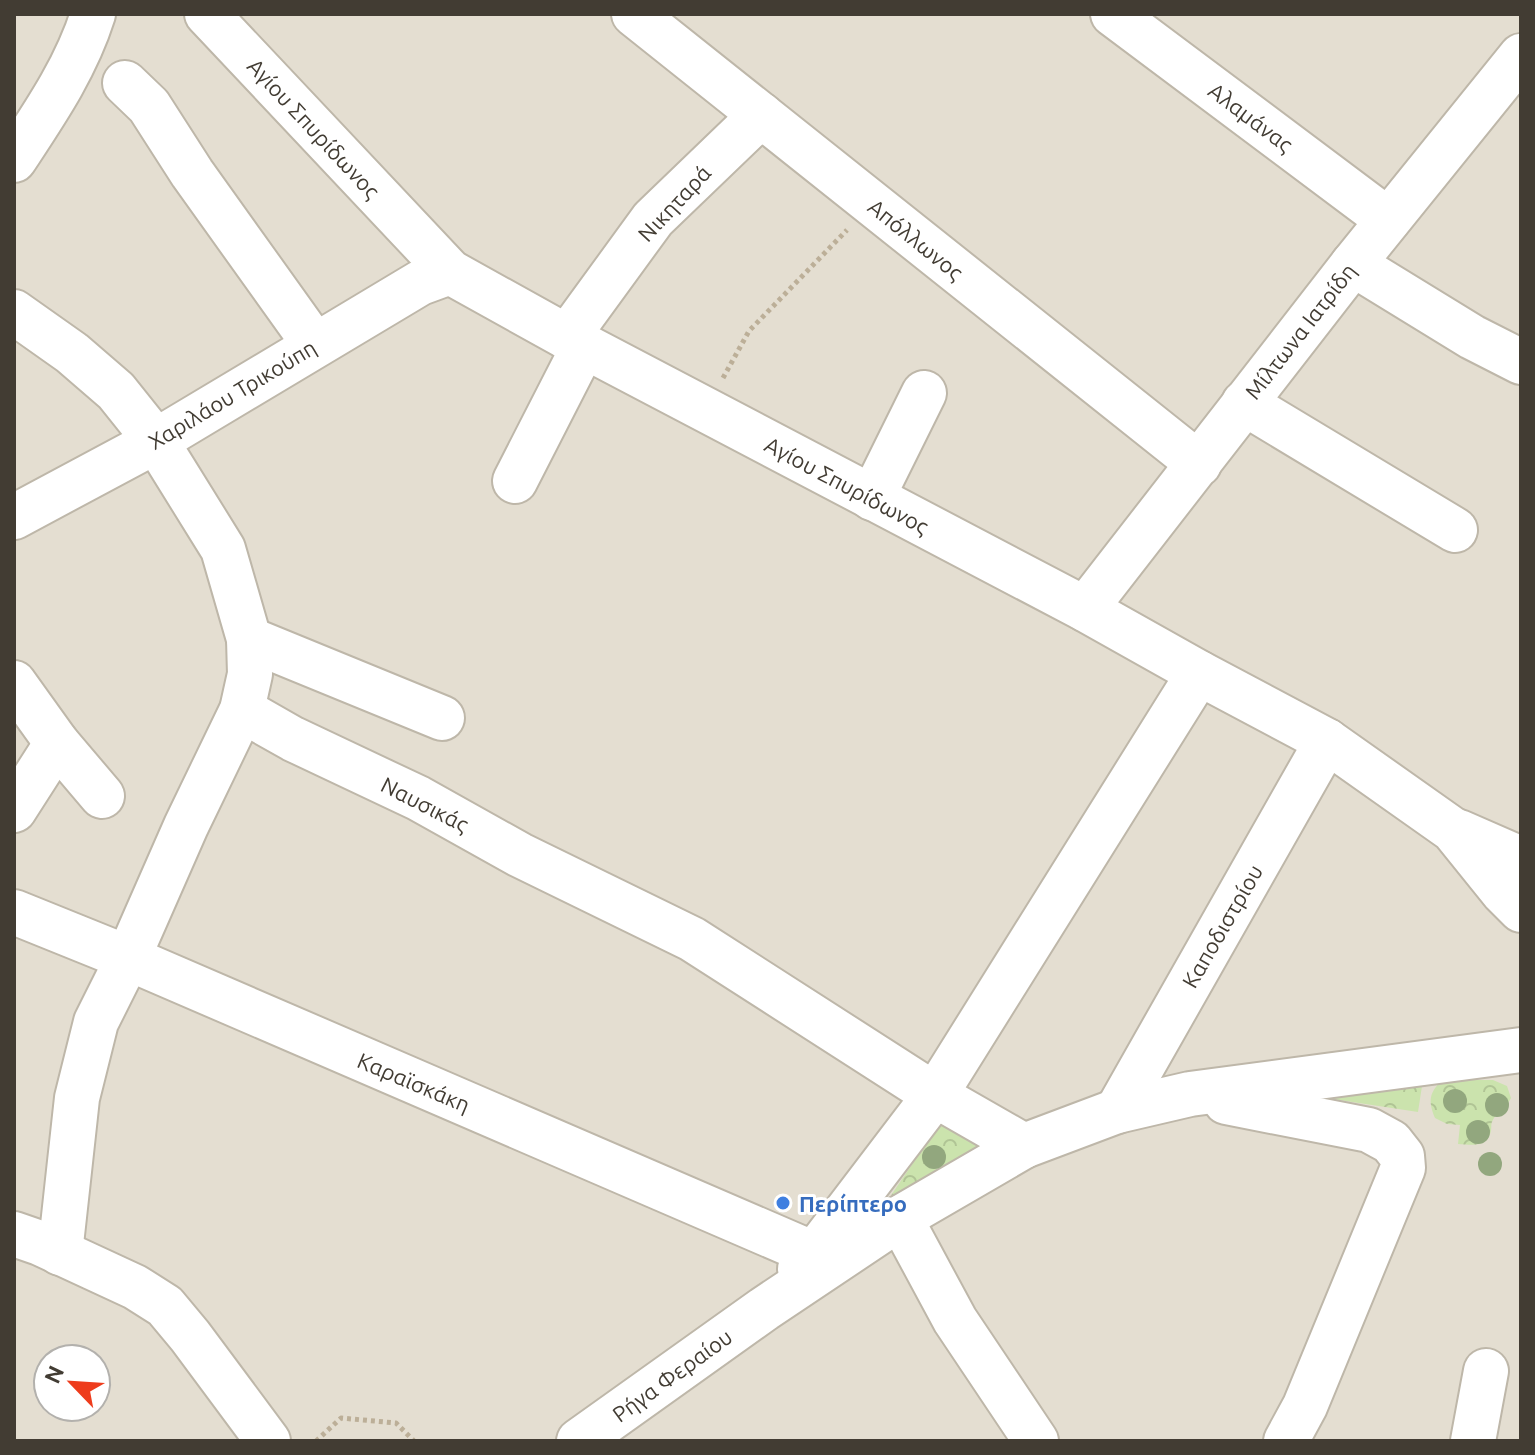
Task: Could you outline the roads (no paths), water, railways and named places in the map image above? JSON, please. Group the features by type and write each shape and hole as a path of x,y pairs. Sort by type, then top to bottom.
{"street":[{"path":"14,160 61,88 75,62 93,14"},
{"name":"Αγίου Σπυρίδωνος","path":"207,14 450,272 575,342 1085,609 1327,741 1453,830 1521,910"},
{"name":"Απόλλωνος","path":"634,14 1199,464"},
{"name":"Αλαμάνας","path":"1113,14 1388,220"},
{"name":"Μίλτωνα Ιατρίδη","path":"1085,609 1353,264 1521,56"},
{"path":"125,83 149,106 192,173 315,345"},
{"name":"Νικηταρά","path":"515,481 575,342 653,219 761,115"},
{"path":"1353,264 1472,337 1521,362"},
{"name":"Χαριλάου Τρικούπη","path":"14,517 156,441 420,283 450,272"},
{"path":"14,312 72,353 116,391 156,441 223,549 249,639 250,674 242,710 96,1022 77,1098 60,1253"},
{"path":"872,498 924,393"},
{"path":"1244,403 1455,530"},
{"path":"249,639 442,718"},
{"path":"764,1309 814,1254 935,1095 1199,673"},
{"path":"14,683 57,743 102,796"},
{"name":"Ναυσικάς","path":"242,710 293,739 418,798 520,855 692,939 935,1095 1024,1146"},
{"name":"Καποδιστρίου","path":"1117,1111 1327,741"},
{"path":"14,810 57,743"},
{"path":"1453,830 1521,859"},
{"name":"Καραϊσκάκη","path":"14,912 128,958 814,1254"},
{"path":"764,1309 900,1218 1024,1146 1117,1111 1190,1094 1521,1050"},
{"path":"1190,1094 1369,1130 1391,1142 1402,1156 1403,1168 1305,1406 1286,1441"},
{"path":"900,1218 955,1320 1036,1441"},
{"path":"14,1234 135,1287 165,1306 268,1441"},
{"name":"Ρήγα Φεραίου","path":"579,1441 764,1309"},
{"path":"1473,1441 1486,1371"}],"place":[{"name":"Περίπτερο","path":"783,1203"}]}
